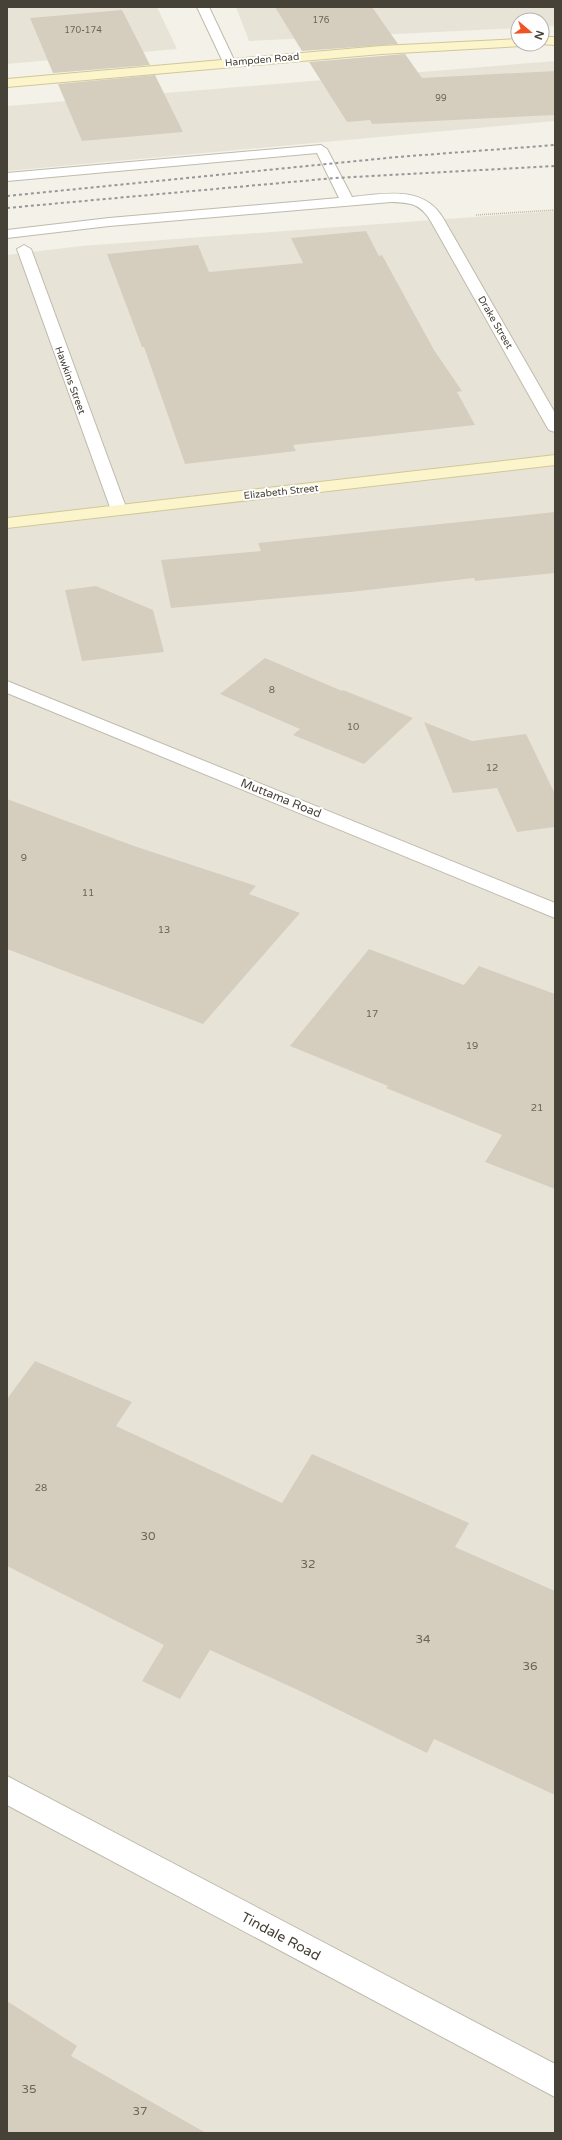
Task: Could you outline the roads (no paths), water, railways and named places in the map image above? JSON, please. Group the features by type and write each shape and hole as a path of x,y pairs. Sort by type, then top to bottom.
{"street":[{"path":"203,7 228,62"},
{"name":"Hampden Road","path":"7,83 228,62 381,50 510,42"},
{"path":"7,177 321,149 348,202"},
{"name":"Drake Street","path":"7,234 109,222 391,198 418,201 431,207 555,427"},
{"name":"Hawkins Street","path":"24,249 119,510"},
{"name":"Elizabeth Street","path":"7,523 555,460"},
{"name":"Muttama Road","path":"7,686 555,911"},
{"name":"Tindale Road","path":"7,1790 555,2081"}],"railway":[{"path":"7,196 397,157 555,145"},
{"path":"7,208 335,178 555,166"}]}
